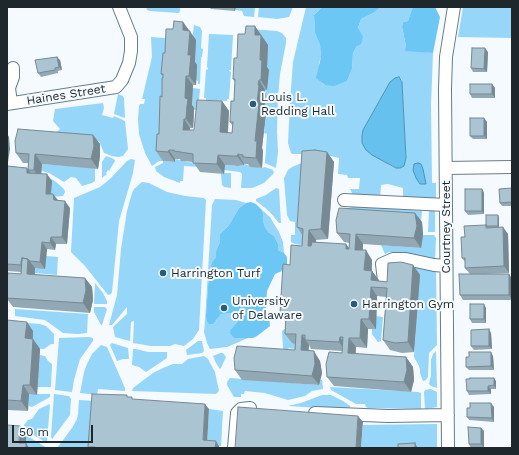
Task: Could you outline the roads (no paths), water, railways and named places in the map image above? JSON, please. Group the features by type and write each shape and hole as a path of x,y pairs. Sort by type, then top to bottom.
{"street":[{"name":"Haines Street","path":"9,104 116,87 122,80 129,63 131,51 131,38 119,7"},
{"name":"Courtney Street","path":"448,448 446,57 454,7"},
{"path":"9,104 9,88 13,77 13,68"},
{"path":"446,168 512,167"},
{"path":"344,200 446,205"},
{"path":"384,281 382,264 393,259 406,259 446,266"},
{"path":"236,440 237,413 241,409 262,409"},
{"path":"300,412 388,416 448,415"}],"place":[{"name":"Louis L. Redding Hall","path":"253,104"},
{"name":"Harrington Turf","path":"163,273"},
{"name":"Harrington Gym","path":"354,304"},
{"name":"University of Delaware","path":"224,308"}]}
